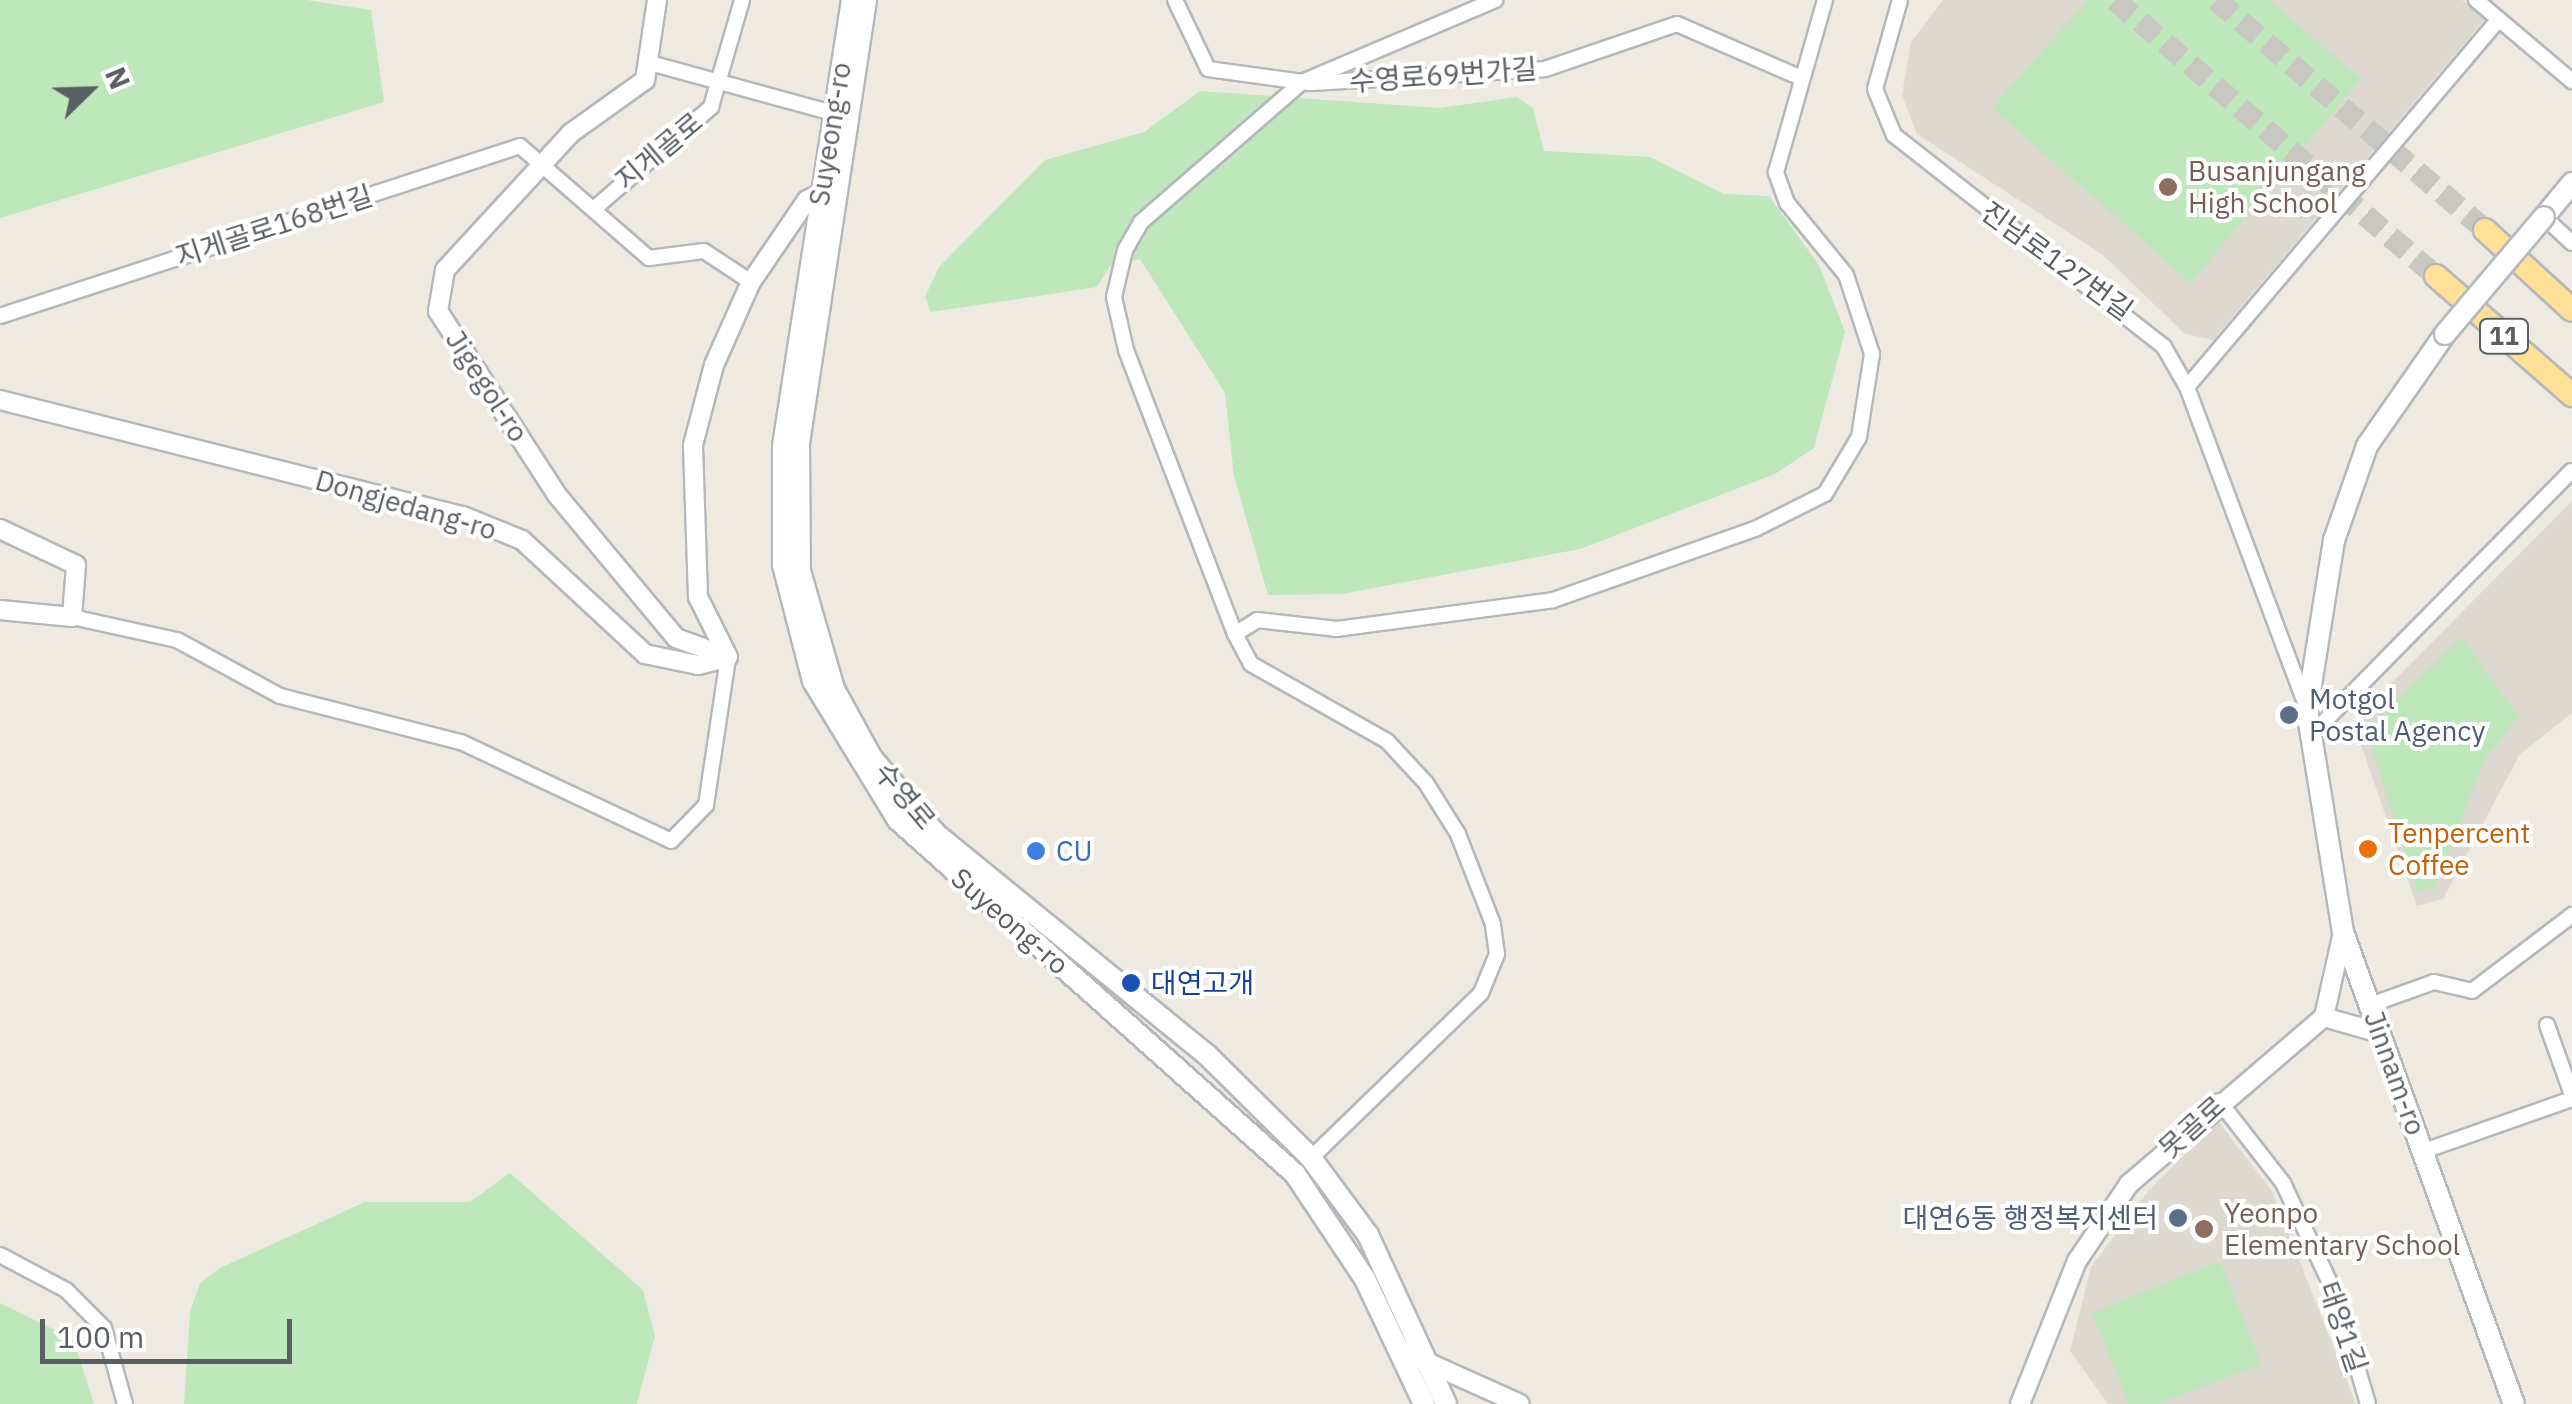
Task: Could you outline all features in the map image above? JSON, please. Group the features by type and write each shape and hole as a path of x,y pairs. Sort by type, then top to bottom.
{"highway":[{"name":"11","path":"2485,230 2572,310"},
{"name":"11","path":"2436,276 2572,396"}],"main road":[{"name":"Suyeong-ro","path":"852,0 833,113 829,189 788,402 780,532 791,608 828,716 898,820 1295,1174 1402,1351 1424,1404"},
{"name":"수영로","path":"866,0 829,189 799,443 798,540 815,639 850,722 936,834 1208,1055 1311,1158 1368,1235 1446,1404"},
{"path":"2544,217 2572,183"},
{"name":"Jinnam-ro","path":"2514,1404 2344,932 2307,710 2334,540 2368,446 2445,334 2544,217"}],"street":[{"path":"654,64 658,0"},
{"name":"지게골로","path":"542,164 595,208 632,168 686,136 720,83 742,0"},
{"name":"수영로69번가길","path":"1175,0 1208,69 1302,82 1545,69 1677,24 1799,76"},
{"path":"1311,1158 1481,993 1497,954 1493,924 1472,862 1426,783 1387,741 1251,664 1170,480 1114,297 1141,222 1302,82 1495,0"},
{"path":"1235,634 1257,620 1337,630 1553,600 1756,529 1825,494 1859,438 1872,354 1846,274 1786,202 1776,172 1799,76 1825,0"},
{"name":"진남로127번길","path":"1900,0 1875,89 1894,135 2134,315 2187,387 2307,710"},
{"path":"2476,0 2572,81"},
{"path":"2187,387 2499,20"},
{"name":"지게골로","path":"654,64 720,83"},
{"name":"Jigegol-ro","path":"654,64 542,164 445,270 438,310 557,495 676,638 728,658"},
{"path":"720,83 833,113"},
{"name":"지게골로168번길","path":"0,316 520,146 542,164"},
{"path":"0,610 72,618 177,640 280,696 461,742 670,840 706,804 728,658 698,597 693,445 714,365 751,282 829,189"},
{"path":"595,208 649,258 704,251 751,282"},
{"path":"2544,217 2572,243"},
{"name":"Dongjedang-ro","path":"0,400 463,516 522,540 645,654 698,665 728,658"},
{"path":"2313,733 2571,471"},
{"path":"0,529 76,565 72,618"},
{"path":"2370,1006 2434,982 2472,992 2572,916"},
{"path":"2344,932 2324,1017 2380,1033"},
{"name":"못골로","path":"2020,1404 2076,1262 2129,1184 2220,1101 2324,1017"},
{"path":"2424,1151 2572,1097 2547,1025"},
{"name":"태양1길","path":"2220,1101 2283,1182 2336,1298 2368,1404"},
{"path":"0,1255 66,1290 104,1328 125,1404"},
{"path":"1402,1351 1434,1373 1520,1404"}],"shaded area":[{"name":"Busanjungang High School","path":"1943,0 2462,0 2485,19 2213,340 2185,334 2103,255 1917,134 1902,95 1911,42"},
{"path":"2572,501 2572,713 2520,754 2443,899 2417,906 2353,722"},
{"name":"Yeonpo Elementary School","path":"2218,1121 2272,1191 2356,1404 2108,1404 2070,1351 2091,1267 2149,1190"}],"green space":[{"path":"0,0 307,0 371,10 384,102 0,218"},
{"path":"2087,0 2269,0 2361,79 2191,283 1992,108"},
{"path":"1200,91 1440,108 1517,97 1533,108 1544,151 1650,157 1724,194 1769,196 1819,265 1845,332 1814,448 1775,474 1580,549 1342,594 1268,595 1234,476 1225,393 1140,259 1110,266 1097,287 931,312 925,297 939,267 1045,160 1144,132"},
{"path":"2461,637 2519,717 2485,758 2435,887 2417,892 2366,729"},
{"path":"510,1173 643,1290 655,1336 637,1404 184,1404 190,1312 200,1283 220,1268 365,1202 470,1202"},
{"path":"2220,1261 2261,1364 2157,1404 2129,1404 2092,1313"},
{"path":"0,1303 73,1339 94,1404 0,1404"}],"tunnel":[{"path":"2115,0 2436,276"},
{"path":"2216,0 2485,230"}],"place":[{"name":"Busanjungang High School","path":"2168,187"},
{"name":"Motgol Postal Agency","path":"2289,715"},
{"name":"Tenpercent Coffee","path":"2368,849"},
{"name":"CU","path":"1036,851"},
{"name":"대연고개","path":"1131,983"},
{"name":"대연6동 행정복지센터","path":"2178,1218"},
{"name":"Yeonpo Elementary School","path":"2204,1229"}]}
